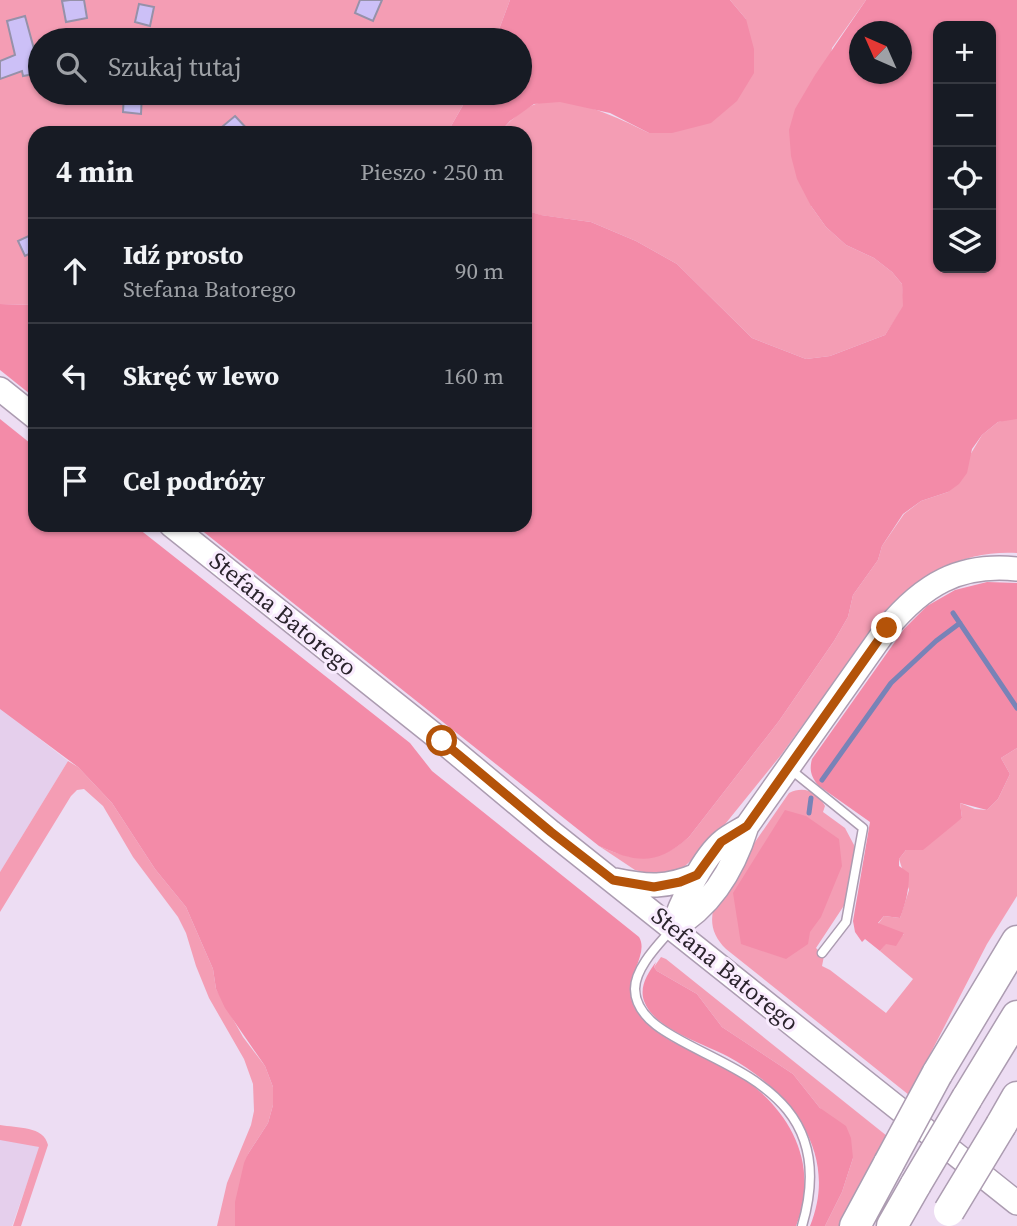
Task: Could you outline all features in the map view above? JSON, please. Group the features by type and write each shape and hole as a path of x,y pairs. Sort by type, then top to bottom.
{"highway":[{"path":"855,1226 937,1074 1017,941"},
{"path":"892,1226 1017,1016"},
{"path":"945,1219 1017,1097"}],"street":[{"path":"0,389 28,411"},
{"name":"Stefana Batorego","path":"180,532 1017,1203"},
{"path":"673,928 692,917 710,898 739,853 747,826 887,628 908,604 934,584 966,571 983,568 1017,569"},
{"path":"673,928 677,913 697,875 721,842 747,826"},
{"path":"613,880 654,887 680,882 697,875"}],"lane":[{"path":"788,768 863,828 846,922 822,953"},
{"path":"673,928 638,975 635,988 637,999 643,1012 663,1031 727,1063 762,1085 793,1119 807,1150 811,1180 802,1226"}],"shaded area":[{"path":"0,0 510,0 500,28 28,28 28,105 463,105 451,126 28,126 28,305 0,304"},
{"path":"510,0 730,0 746,19 754,49 754,73 737,101 711,123 672,133 649,133 610,113 560,102 534,104 505,126 451,126 463,105 532,105 532,28 500,28"},
{"path":"730,0 866,0 832,48 811,206 826,227 846,245 874,258 902,284 904,306 885,335 830,356 806,359 752,338 677,264 636,241 591,222 532,212 532,126 505,126 533,105 561,102 592,108 649,133 746,19"},
{"path":"866,0 1017,0 1017,419 998,422 982,435 972,449 967,473 959,484 948,492 921,501 903,514 882,546 878,560 853,595 848,617 834,641 779,721 689,837 656,857 646,859 624,856 599,846 204,532 532,532 532,212 591,222 636,241 677,264 752,338 806,359 830,356 885,335 903,306 902,284 874,258 846,245 826,227 797,179 791,156 789,130 795,109 849,25 849,84 912,84 912,21 852,21"},
{"path":"0,304 28,305 28,392 0,370"},
{"path":"0,419 28,441 28,532 143,532 410,743 432,771 639,937 641,953 631,991 632,1002 638,1013 646,1023 667,1038 724,1066 745,1080 764,1095 792,1132 801,1154 804,1177 803,1201 796,1226 235,1226 235,1202 244,1163 268,1123 273,1105 273,1087 265,1066 225,1008 216,989 213,969 186,907 155,869 112,803 78,767 0,709"},
{"path":"1017,419 1017,553 980,555 946,566 915,585 887,609 781,755 709,844 685,866 660,876 647,873 635,870 599,846 624,855 646,858 667,852 689,837 779,721 834,641 848,617 853,595 878,560 882,546 904,514 921,501 948,492 982,435 998,422"},
{"path":"987,582 1017,583 1017,748 1001,758 1010,774 998,799 987,810 960,803 962,818 923,850 906,850 899,859 899,866 909,873 904,907 900,918 884,916 878,923 904,933 896,946 886,944 880,951 865,939 862,942 855,932 853,921 870,822 819,786 811,773 812,759 904,629 927,606 955,590"},
{"path":"0,708 68,761 0,872"},
{"path":"1017,748 1017,896 987,944 909,1095 726,949 712,925 714,905 789,793 810,791 819,797 825,806 823,812 845,828 854,845 845,904 816,948 824,956 822,966 886,1013 913,979 880,951 886,943 904,934 878,924 884,916 900,918 909,890 899,859 906,850 962,818 960,803 987,810 998,799 1010,774 1001,758"},
{"path":"68,761 78,767 112,803 155,869 186,907 213,969 216,989 243,1037 265,1066 273,1087 273,1105 268,1123 248,1154 235,1226 217,1226 227,1183 251,1125 254,1111 253,1084 244,1059 209,998 178,917 133,857 103,806 84,789 77,790 71,796 0,912 0,872"},
{"path":"785,810 806,816 839,839 842,866 821,917 810,932 808,944 786,959 741,944 733,893"},
{"path":"661,957 887,1136 839,1226 825,1226 842,1192 853,1158 820,1108 793,1074 722,1027 697,994 657,971 654,967"},
{"path":"656,962 654,967 657,971 697,994 722,1027 793,1074 820,1108 846,1126 851,1138 853,1158 842,1192 825,1226 810,1226 818,1199 819,1173 814,1149 803,1126 789,1105 750,1070 668,1027 649,1011 644,1001 643,985"},
{"path":"0,1125 36,1131 48,1145 21,1226 13,1226 39,1147 0,1140"},
{"path":"0,1138 40,1147 12,1226 0,1226"}],"building":[{"path":"84,0 87,18 66,22 62,1"},
{"path":"360,0 382,0 373,21 355,13"},
{"path":"139,4 154,7 150,26 135,22"},
{"path":"25,16 28,28 28,75 23,76 22,71 0,79 0,61 15,55 7,21"},
{"path":"123,105 141,105 141,114 123,112"},
{"path":"235,116 244,126 223,126"},
{"path":"28,236 28,254 25,256 18,241"}],"waterway":[{"path":"953,613 1017,708"},
{"path":"822,780 891,683 936,641 960,623"},
{"path":"809,813 811,798"}],"route":[{"path":"442,741 613,880 654,887 680,882 697,875 721,842 747,826 887,628"}]}
